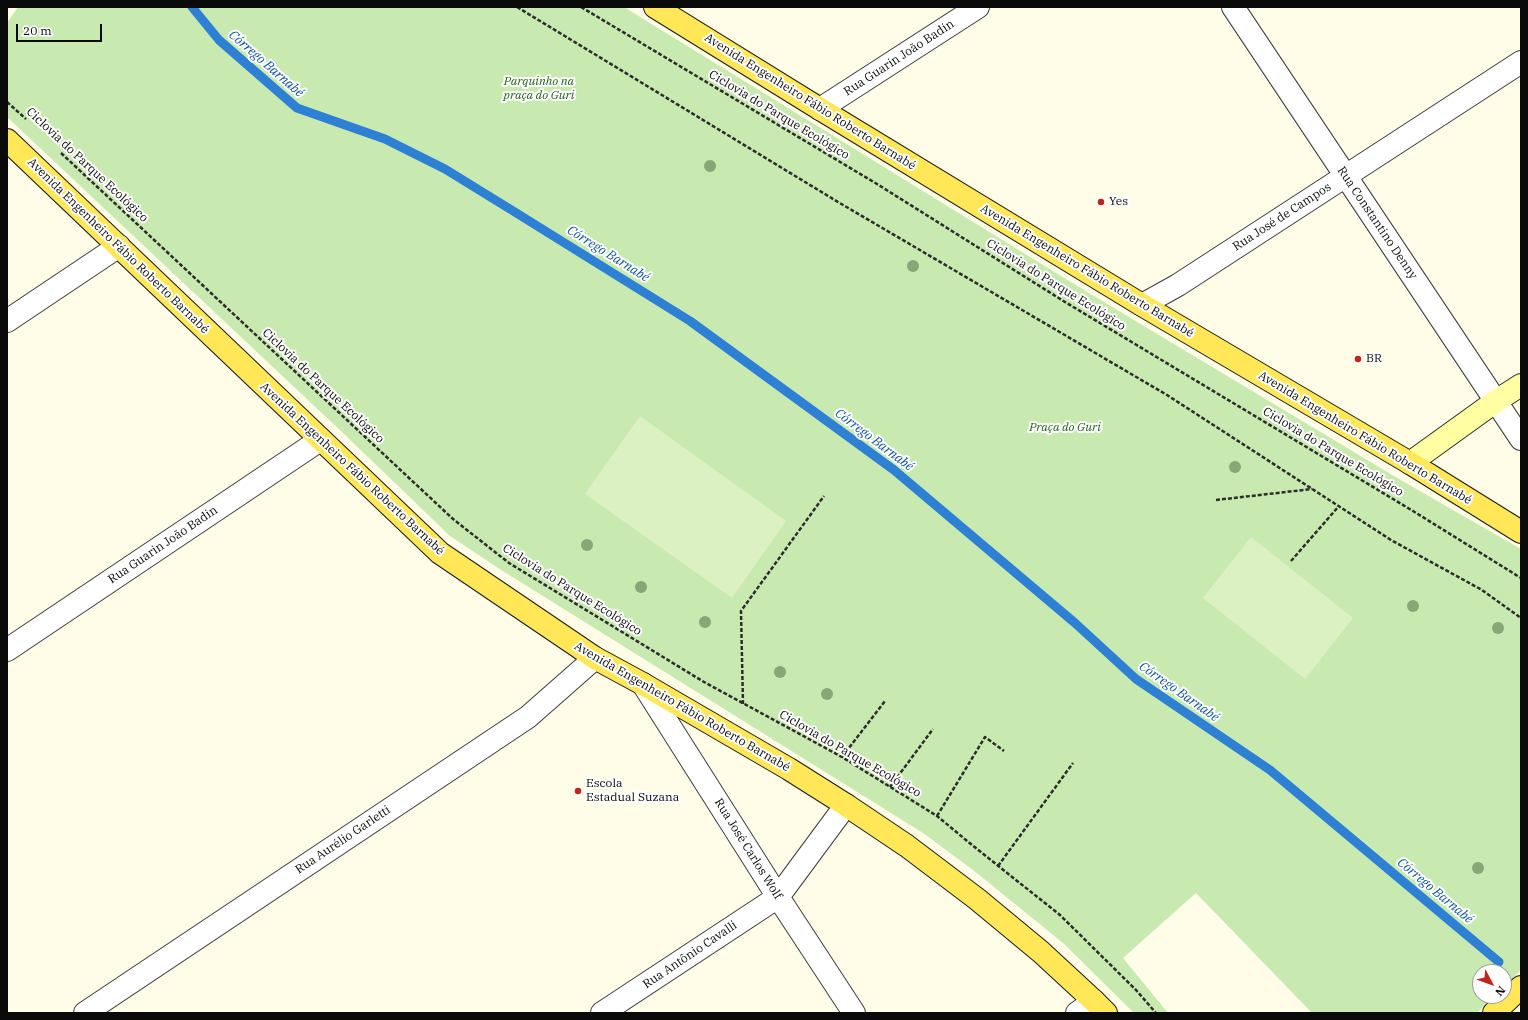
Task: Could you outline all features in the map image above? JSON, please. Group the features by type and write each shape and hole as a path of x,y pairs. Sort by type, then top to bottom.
{"main road":[{"name":"Avenida Engenheiro Fábio Roberto Barnabé","path":"655,7 1142,305 1410,463 1521,532"},
{"name":"Avenida Engenheiro Fábio Roberto Barnabé","path":"7,140 440,553 595,658 643,684 789,769 907,846 977,898 1041,952 1092,1009"},
{"path":"1494,1013 1521,987"}],"street":[{"name":"Rua Guarin João Badin","path":"820,109 978,7"},
{"name":"Rua Constantino Denny","path":"1233,7 1521,439"},
{"name":"Rua José de Campos","path":"1142,305 1178,285 1521,62"},
{"path":"7,320 119,246"},
{"path":"1410,463 1496,401 1521,385"},
{"name":"Rua Guarin João Badin","path":"7,650 320,440"},
{"name":"Rua Aurélio Garletti","path":"85,1013 528,717 595,658"},
{"name":"Rua José Carlos Wolf","path":"643,684 778,897 854,1013"},
{"path":"778,897 846,805"},
{"name":"Rua Antônio Cavalli","path":"602,1013 778,897"}],"path":[{"path":"517,7 838,202 1168,395 1391,540 1482,590 1521,618"},
{"name":"Ciclovia do Parque Ecológico","path":"581,7 877,184 1065,302 1413,511 1521,578"},
{"name":"Ciclovia do Parque Ecológico","path":"7,102 30,124"},
{"name":"Ciclovia do Parque Ecológico","path":"59,151 453,519 509,563 704,682 842,757 937,816 1060,915 1136,990 1156,1013"},
{"path":"1216,500 1312,489"},
{"path":"743,704 741,611 824,496"},
{"path":"1291,561 1338,506"},
{"path":"842,757 885,701"},
{"path":"890,787 933,729"},
{"path":"937,816 985,737 1004,751"},
{"path":"998,866 1073,763"}],"green space":[{"path":"18,7 624,7 1074,284 1399,479 1521,549 1521,970 1512,979 1512,964 1472,964 1472,1004 1486,1004 1477,1013 1312,1013 1196,893 1123,958 1168,1013 1134,1013 1063,943 973,870 923,833 498,568 450,536 343,433 7,117 7,23"},
{"path":"640,416 786,521 732,598 585,494"},
{"path":"1251,537 1353,618 1305,679 1203,598"}],"waterway":[{"name":"Córrego Barnabé","path":"192,7 219,40 297,108 385,139 445,169 690,321 894,470 1075,623 1136,679 1270,770 1499,962"}],"place":[{"name":"Yes","path":"1101,202"},
{"name":"BR","path":"1358,359"},
{"name":"Escola Estadual Suzana","path":"578,791"}],"park label":[{"name":"Parquinho na praça do Guri","path":"539,89"},
{"name":"Praça do Guri","path":"1065,428"}]}
